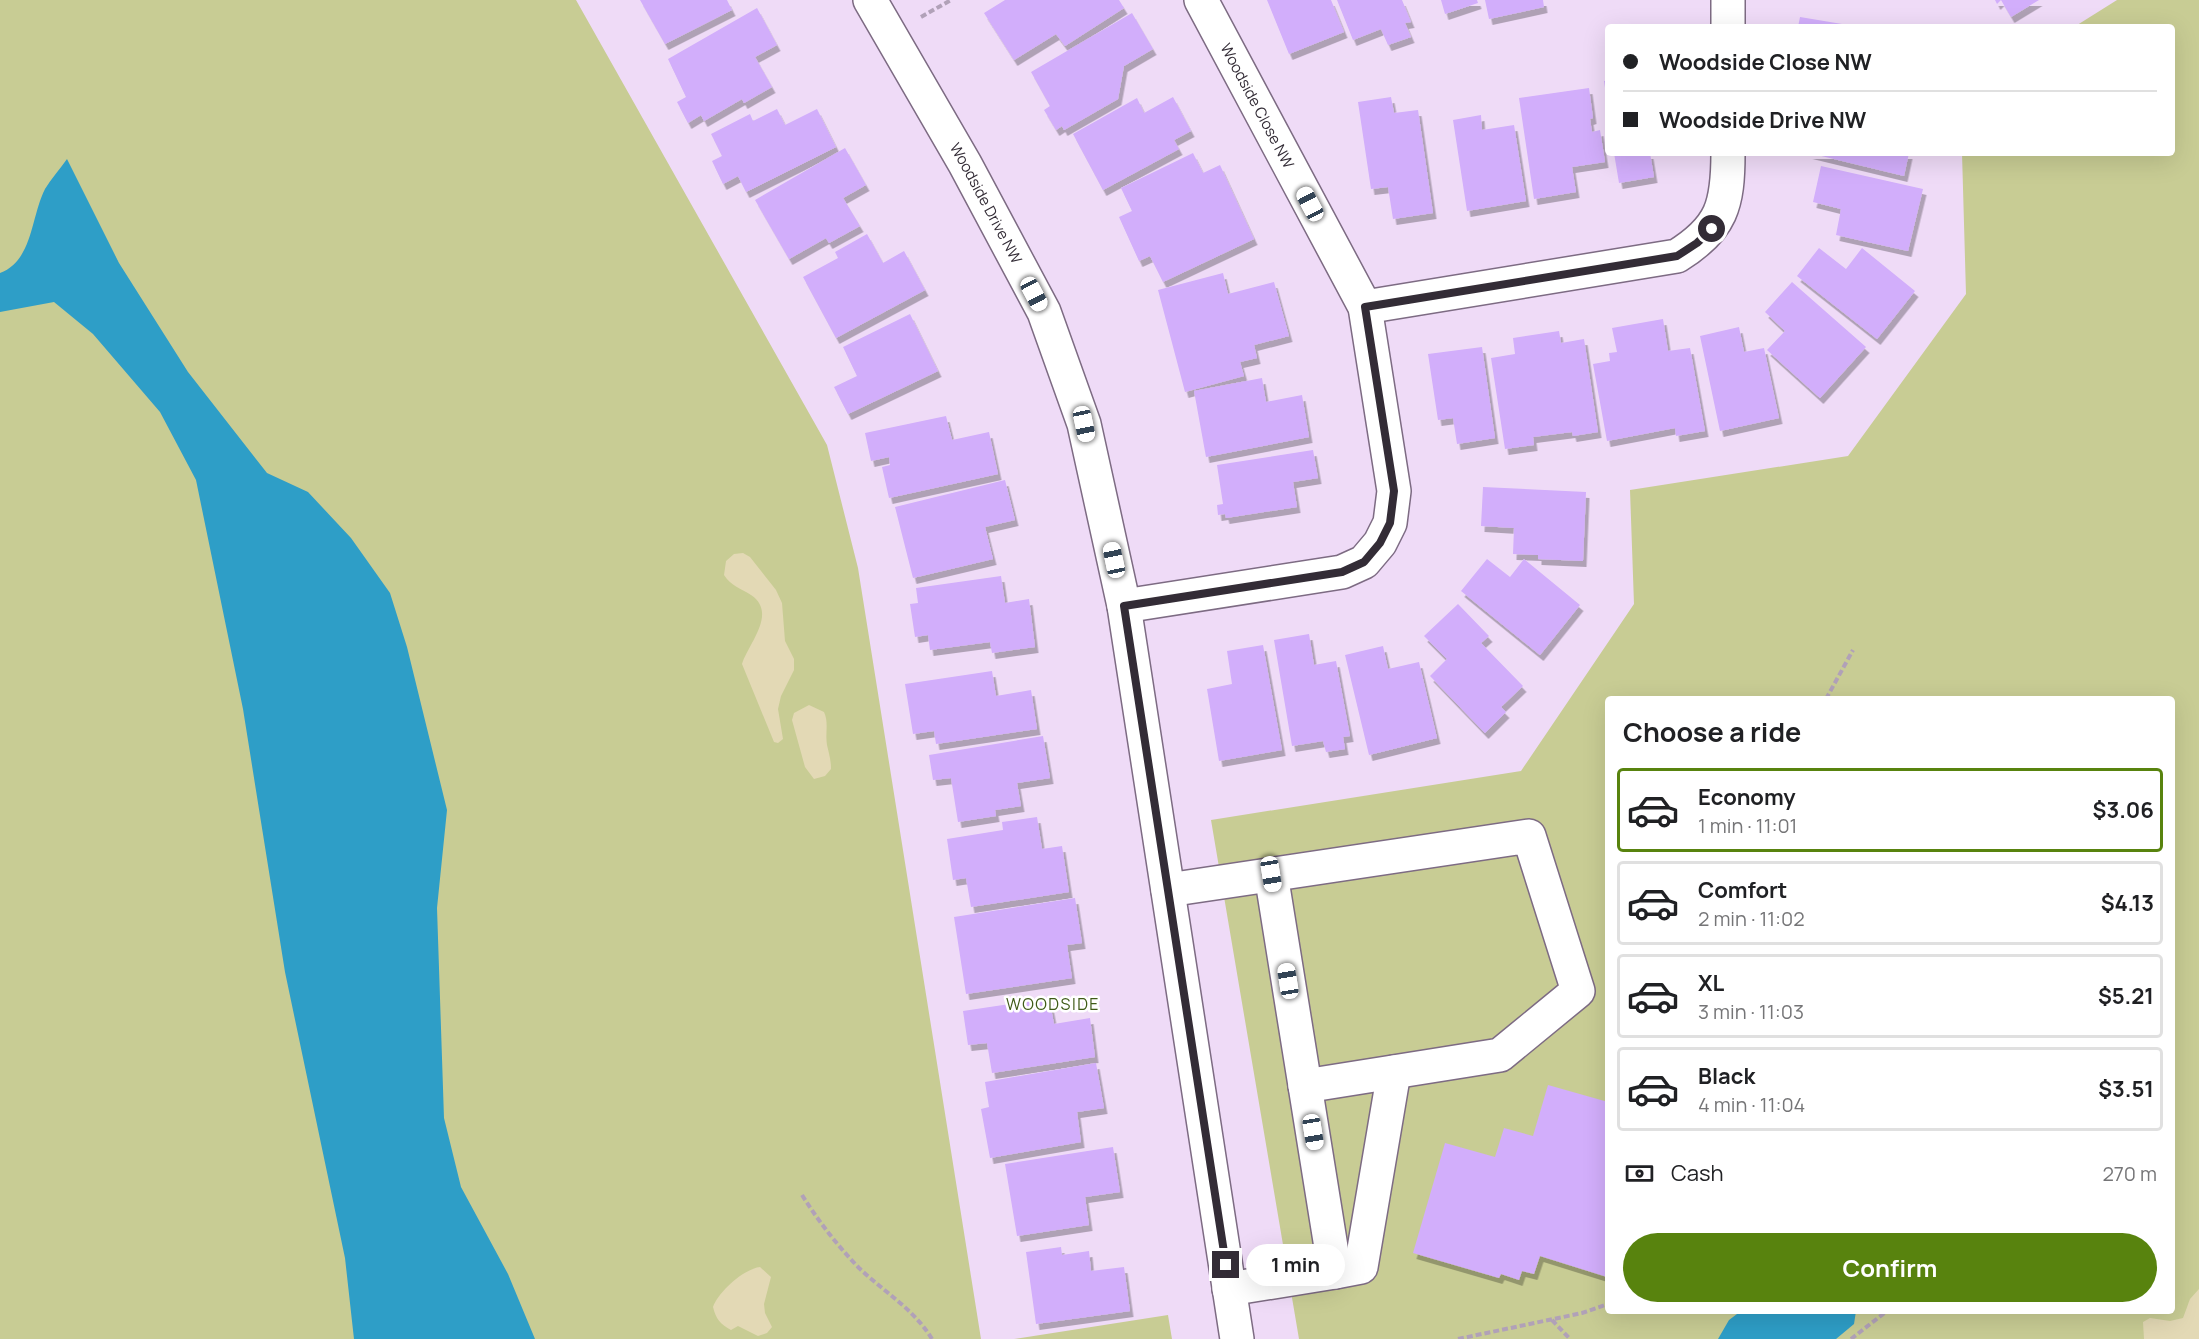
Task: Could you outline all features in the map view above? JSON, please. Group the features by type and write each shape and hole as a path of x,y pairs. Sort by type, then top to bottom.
{"street":[{"name":"Woodside Drive NW","path":"870,0 965,164 1044,312 1084,424 1124,606 1237,1339"},
{"name":"Woodside Close NW","path":"1124,606 1342,572 1364,562 1390,523 1394,491 1365,307 1201,0"},
{"path":"1728,0 1728,24"},
{"path":"1365,307 1677,256 1697,243 1712,229 1724,207 1728,184 1728,156"},
{"path":"1168,890 1529,836 1578,991 1500,1055 1305,1086"},
{"path":"1271,874 1335,1272"},
{"path":"1229,1288 1361,1267 1394,1072"}],"path":[{"path":"921,17 951,0"},
{"path":"1828,696 1853,650"},
{"path":"802,1195 824,1230 861,1269 924,1326 932,1339"},
{"path":"1458,1339 1582,1313 1605,1305"},
{"path":"1851,1339 1883,1314"},
{"path":"1551,1319 1570,1339"}],"green space":[{"path":"0,0 576,0 827,445 858,568 981,1339 0,1339"},
{"path":"2117,0 2199,0 2199,1339 1299,1339 1211,820 1521,771 1634,604 1630,490 1848,456 1966,294 1962,156 2175,156 2175,24 2079,24"},
{"path":"1168,1315 1172,1339 1014,1339"}],"sand":[{"path":"743,553 750,557 776,590 782,603 785,641 794,659 794,670 781,696 778,709 783,739 778,743 774,742 742,664 759,629 762,611 759,602 724,575 726,561 734,554"},
{"path":"809,705 824,712 831,766 825,776 814,779 805,767 792,720 794,713"},
{"path":"760,1267 771,1277 764,1304 765,1313 772,1327 767,1333 758,1336 738,1326 731,1330 719,1321 713,1307 721,1294 733,1282 747,1272"},
{"path":"2199,1289 2199,1339 2144,1339 2143,1322 2150,1318 2170,1321 2183,1318 2190,1299"}],"water":[{"path":"67,159 119,263 188,372 267,473 308,492 351,538 390,593 407,647 447,810 437,908 444,1118 461,1187 508,1274 535,1339 354,1339 345,1258 285,972 243,709 196,480 160,412 93,334 54,302 0,312 0,273 19,259 30,237 45,189"},
{"path":"1737,1314 1856,1314 1854,1324 1836,1339 1718,1339 1729,1320"}],"building":[{"path":"640,0 727,0 732,10 665,44"},
{"path":"1005,0 1119,0 1124,8 1065,46 1056,34 1014,60 984,13"},
{"path":"1267,0 1331,0 1344,32 1289,54"},
{"path":"1337,0 1402,0 1411,22 1405,23 1411,37 1388,45 1381,29 1353,40"},
{"path":"1441,0 1477,0 1478,3 1445,14"},
{"path":"1485,0 1543,0 1544,7 1489,19"},
{"path":"2001,0 2039,0 2011,17"},
{"path":"757,8 777,45 755,57 772,87 744,103 742,99 704,121 701,115 688,123 677,102 686,97 668,59"},
{"path":"1132,13 1153,49 1124,66 1118,99 1064,130 1062,126 1056,130 1044,110 1050,106 1031,72"},
{"path":"1800,17 1842,24 1799,24"},
{"path":"1589,88 1593,118 1590,119 1592,132 1600,130 1605,162 1572,167 1576,192 1534,199 1519,98"},
{"path":"1173,97 1191,131 1174,140 1179,149 1103,190 1073,134 1137,98 1144,113"},
{"path":"1391,97 1394,113 1418,110 1433,213 1393,219 1388,187 1371,189 1358,102"},
{"path":"777,109 785,125 817,109 836,147 746,192 738,176 723,184 712,161 722,156 711,134 750,114 753,121"},
{"path":"1481,115 1482,130 1514,125 1526,201 1467,211 1453,120"},
{"path":"845,148 866,185 843,198 860,226 829,243 826,238 789,259 755,200"},
{"path":"1193,153 1203,173 1220,165 1254,239 1163,282 1150,256 1139,261 1119,217 1132,211 1121,188"},
{"path":"1614,156 1650,156 1654,177 1619,183"},
{"path":"1821,156 1908,156 1904,176"},
{"path":"1821,166 1923,189 1908,251 1836,235 1841,209 1813,202"},
{"path":"867,234 883,263 904,251 925,290 836,338 803,277 838,258 835,252"},
{"path":"1819,248 1846,269 1862,248 1915,291 1877,339 1797,276"},
{"path":"1223,273 1228,294 1274,282 1289,336 1254,345 1257,358 1240,362 1244,376 1185,392 1158,290"},
{"path":"1792,282 1866,347 1820,398 1767,350 1785,331 1765,312"},
{"path":"910,314 938,371 848,414 834,387 857,376 843,347"},
{"path":"1663,319 1668,351 1690,348 1705,431 1676,436 1675,428 1607,441 1593,364 1610,361 1609,353 1617,352 1612,328"},
{"path":"1739,327 1744,352 1764,348 1779,418 1720,431 1700,336"},
{"path":"1559,331 1561,343 1584,339 1598,432 1573,436 1572,432 1533,437 1534,445 1505,449 1491,358 1515,354 1513,338"},
{"path":"1482,347 1495,438 1457,444 1453,418 1438,420 1428,354"},
{"path":"1262,378 1266,402 1302,395 1309,437 1206,457 1194,391"},
{"path":"946,416 952,440 989,432 998,474 889,498 882,467 890,465 889,457 871,461 865,433"},
{"path":"1313,450 1318,478 1293,482 1297,507 1226,518 1225,514 1218,515 1217,505 1223,504 1217,465"},
{"path":"1005,480 1015,520 985,527 993,559 913,578 895,507"},
{"path":"1483,487 1586,492 1583,561 1538,559 1538,555 1513,554 1514,528 1481,526"},
{"path":"1487,559 1510,577 1524,559 1580,605 1540,655 1461,591"},
{"path":"1001,576 1005,603 1029,599 1035,647 992,653 990,642 930,650 928,635 915,637 910,604 918,603 916,588"},
{"path":"1458,604 1489,636 1481,643 1523,686 1501,707 1506,712 1485,733 1430,676 1447,659 1424,636"},
{"path":"1309,634 1314,665 1336,661 1350,736 1343,737 1345,749 1326,752 1323,741 1292,746 1274,640"},
{"path":"1263,645 1282,750 1219,761 1207,689 1232,684 1227,651"},
{"path":"1383,646 1388,669 1419,662 1437,738 1369,755 1345,655"},
{"path":"992,671 996,696 1031,690 1037,729 936,744 934,731 913,734 905,684"},
{"path":"1043,736 1050,778 1017,783 1021,806 995,810 996,816 958,822 951,778 933,780 929,755"},
{"path":"1037,817 1042,849 1062,846 1069,892 971,907 966,878 953,880 947,839 1003,830 1002,822"},
{"path":"1075,898 1082,943 1067,945 1072,978 966,994 954,917"},
{"path":"1049,998 1054,1024 1090,1018 1095,1057 992,1073 987,1043 968,1045 963,1011"},
{"path":"1096,1063 1104,1108 1077,1112 1081,1142 990,1158 981,1109 989,1107 985,1082"},
{"path":"1548,1085 1605,1101 1605,1276 1540,1256 1534,1274 1522,1271 1519,1280 1501,1274 1499,1278 1413,1253 1445,1143 1495,1157 1504,1128 1533,1136"},
{"path":"1113,1147 1120,1192 1085,1197 1089,1225 1017,1236 1005,1164"},
{"path":"1061,1247 1062,1255 1089,1251 1091,1271 1124,1267 1130,1311 1036,1324 1026,1252"}],"district":[{"name":"WOODSIDE","path":"1053,1004"}],"route":[{"path":"1226,1265 1124,606 1342,572 1364,562 1380,543 1390,523 1394,491 1365,307 1677,256 1697,243 1712,229"}]}
